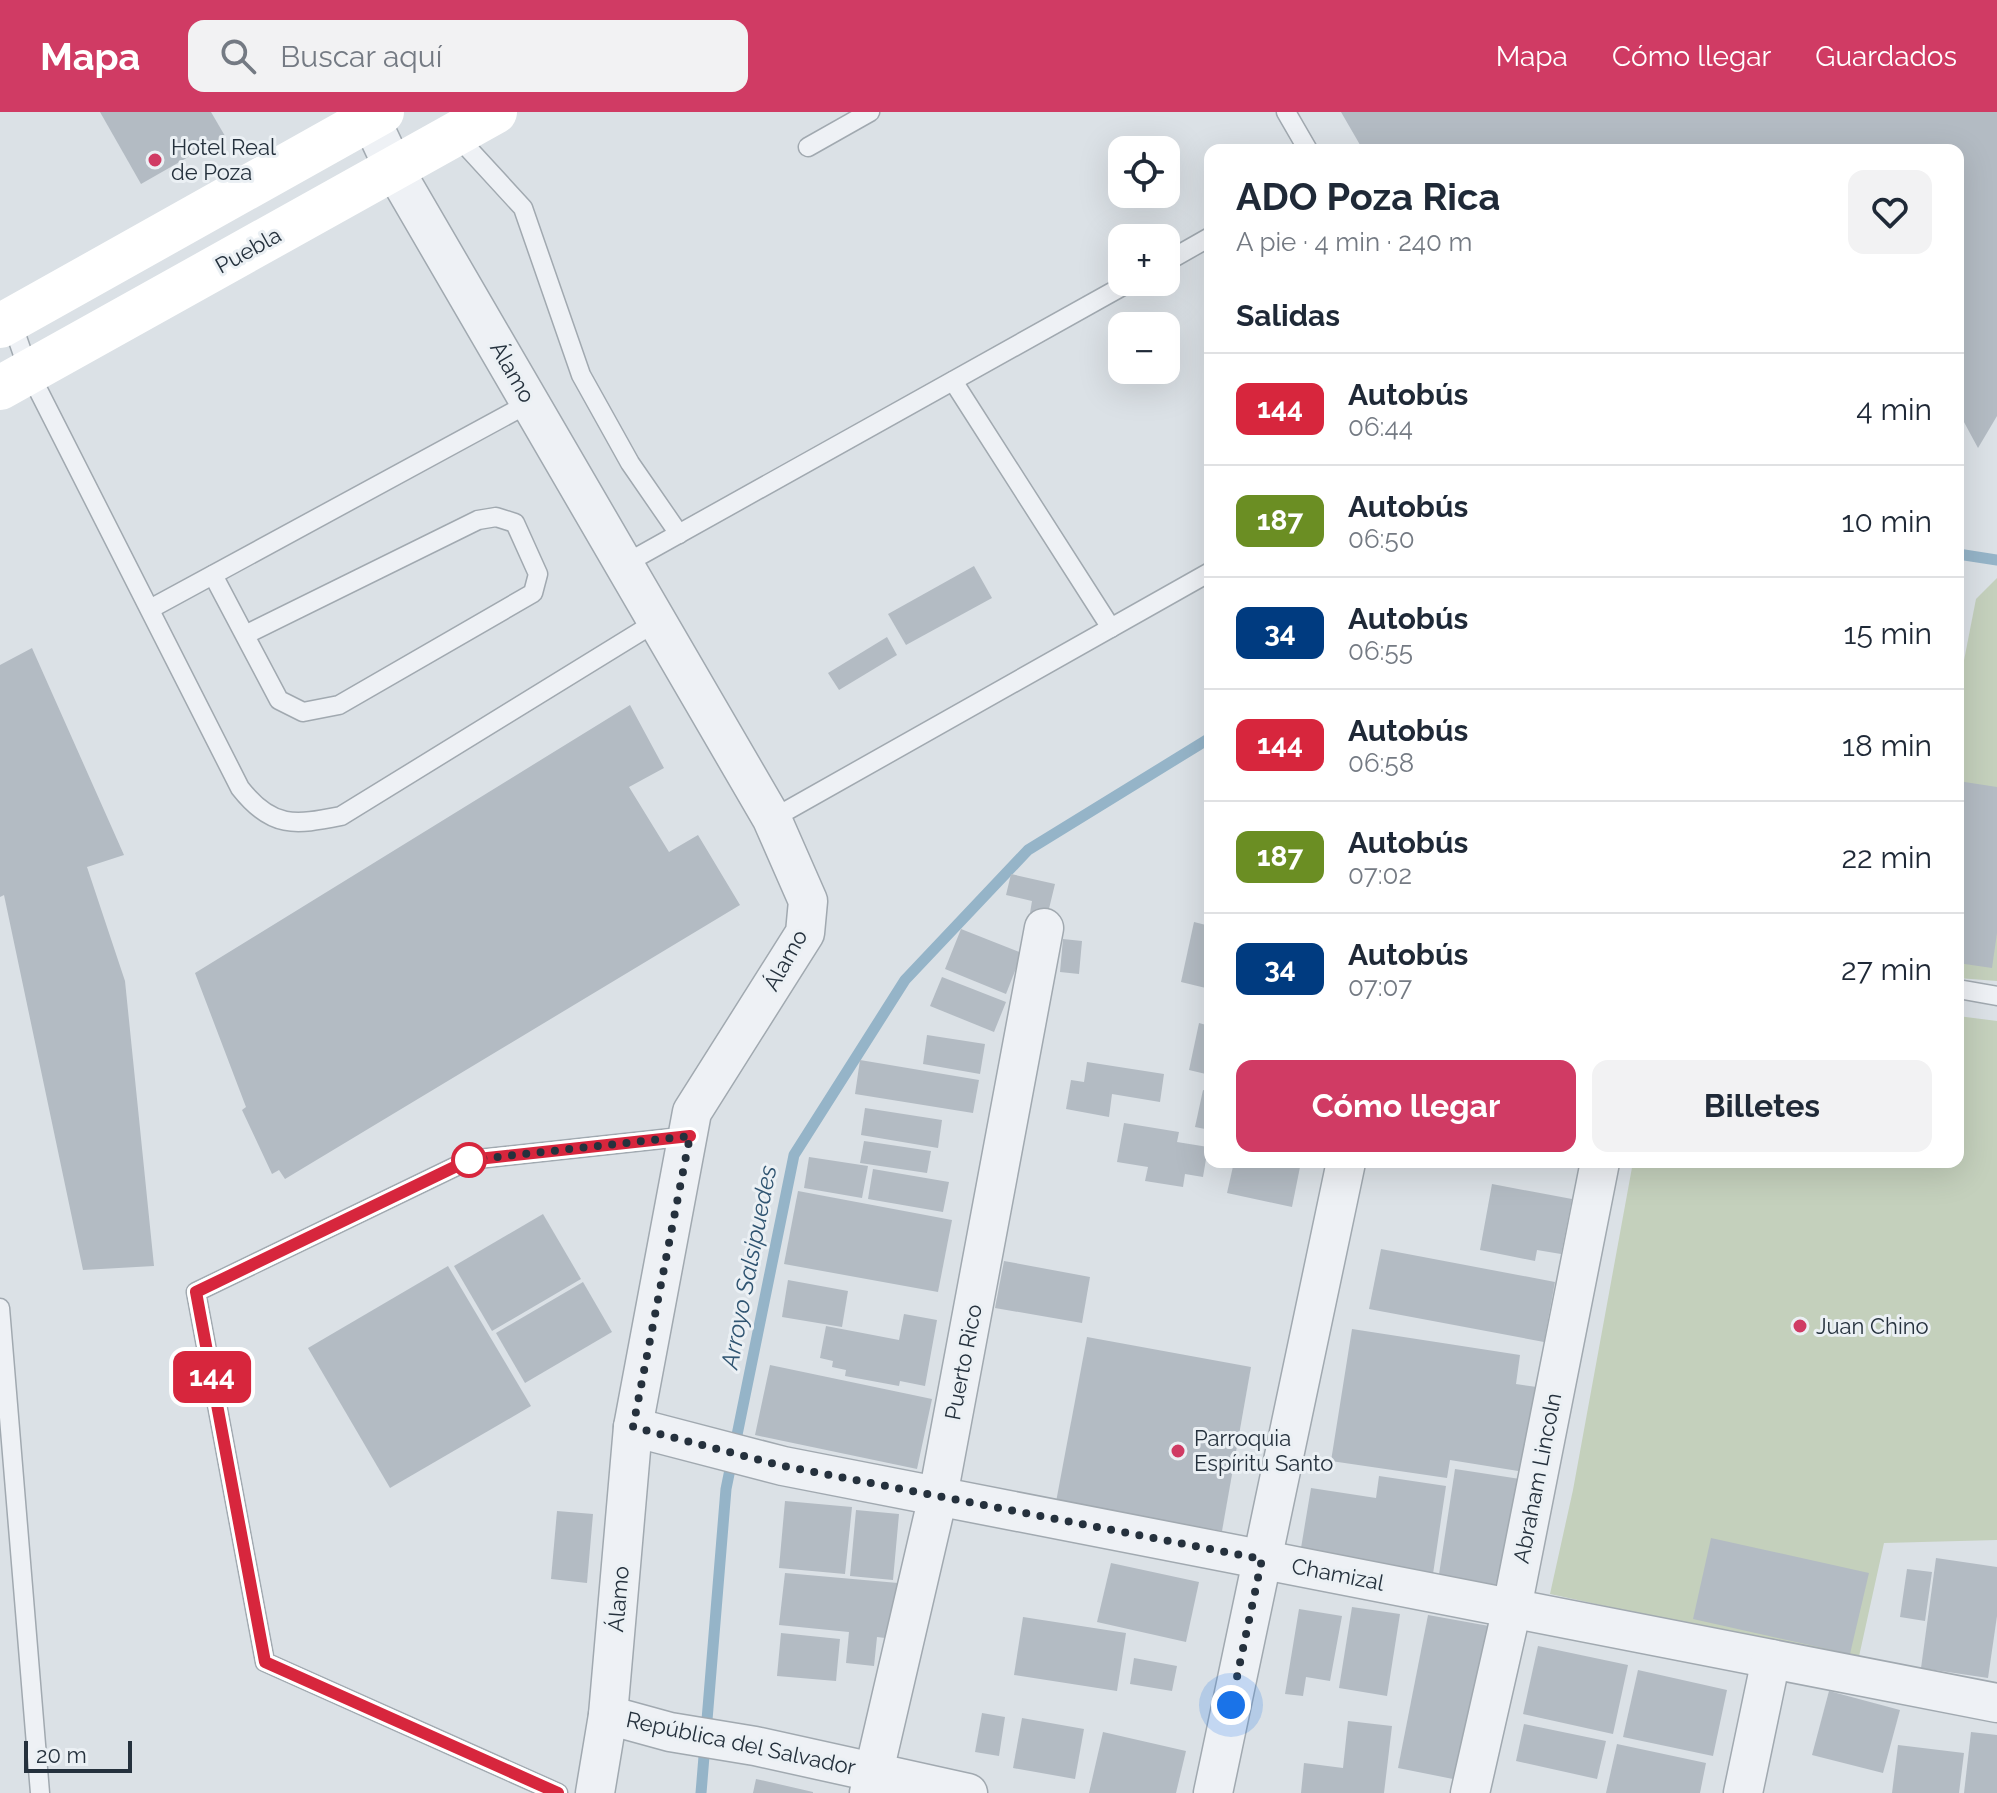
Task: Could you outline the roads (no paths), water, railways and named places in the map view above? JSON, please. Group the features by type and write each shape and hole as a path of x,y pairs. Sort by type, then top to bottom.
{"main road":[{"name":"Puebla","path":"15,380 495,112"},
{"path":"5,323 376,115"}],"street":[{"name":"Álamo","path":"376,115 394,169 772,819 808,901 805,933 692,1112 690,1136 633,1427 608,1715 595,1793"},
{"name":"Puerto Rico","path":"871,1782 938,1496 1044,928"},
{"path":"1213,1793 1345,1168"},
{"name":"Abraham Lincoln","path":"1470,1793 1512,1608 1599,1168"},
{"name":"Chamizal","path":"633,1427 685,1437 783,1466 1997,1703"},
{"path":"1743,1793 1771,1659"},
{"name":"República del Salvador","path":"608,1715 670,1732 755,1746 871,1782 968,1793"}],"lane":[{"path":"808,147 870,112"},
{"path":"1286,112 1305,144"},
{"path":"455,134 523,208 581,375 630,463 679,534"},
{"path":"1180,254 1204,240"},
{"path":"623,565 1108,294"},
{"path":"5,323 15,380 150,609 240,788 257,810 297,824 341,816 656,622"},
{"path":"953,381 1111,628"},
{"path":"150,609 531,402"},
{"path":"213,575 279,700 303,712 339,705 533,593 538,574 515,523 496,517 478,520 245,635"},
{"path":"772,819 1204,575"},
{"path":"1964,990 1997,996"},
{"path":"558,1793 265,1662 196,1292 469,1160 690,1136"},
{"path":"0,1308 40,1793"}],"waterway":[{"name":"Arroyo Salsipuedes","path":"1964,555 1997,560"},
{"name":"Arroyo Salsipuedes","path":"701,1793 726,1489 794,1155 905,980 1028,850 1204,742"}],"place":[{"name":"Hotel Real de Poza","path":"155,160"},
{"name":"Juan Chino","path":"1800,1326"},
{"name":"Parroquia Espíritu Santo","path":"1178,1451"}]}
